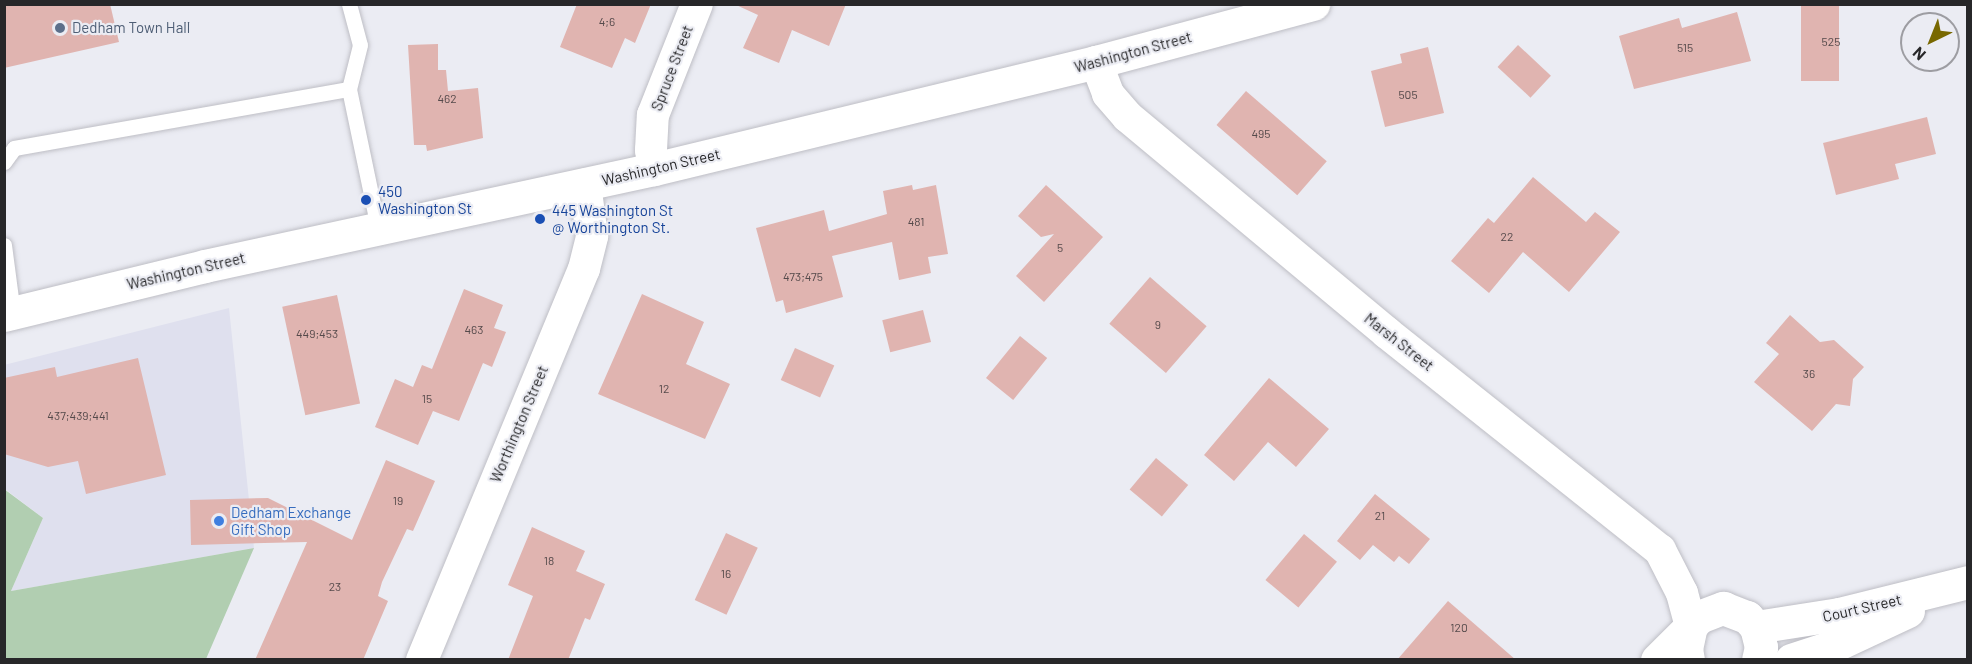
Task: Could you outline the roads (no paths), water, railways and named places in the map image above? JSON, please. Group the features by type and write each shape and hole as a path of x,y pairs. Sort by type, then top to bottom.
{"main road":[{"name":"Washington Street","path":"9,314 378,228 654,169 1096,62 1313,4"},
{"name":"Court Street","path":"1755,627 1839,614 1968,582"},
{"name":"Court Street","path":"1791,660 1855,637 1968,582"},
{"path":"1657,660 1699,617 1723,608 1747,616 1755,627 1761,647 1758,660"},
{"path":"1688,660 1686,649 1691,627"}],"street":[{"name":"Spruce Street","path":"654,169 651,150 653,115 698,4"},
{"name":"Marsh Street","path":"1096,62 1108,94 1128,117 1387,333 1660,550 1672,566 1691,627"},
{"name":"Worthington Street","path":"422,660 584,268 592,236 585,184"}],"lane":[{"path":"349,4 360,45 349,89 378,228"},
{"path":"4,162 14,148 349,89"},
{"path":"4,245 9,314"}],"place":[{"name":"Dedham Town Hall","path":"60,28"},
{"name":"450 Washington St","path":"366,200"},
{"name":"445 Washington St @ Worthington St.","path":"540,219"},
{"name":"Dedham Exchange Gift Shop","path":"219,521"}]}
